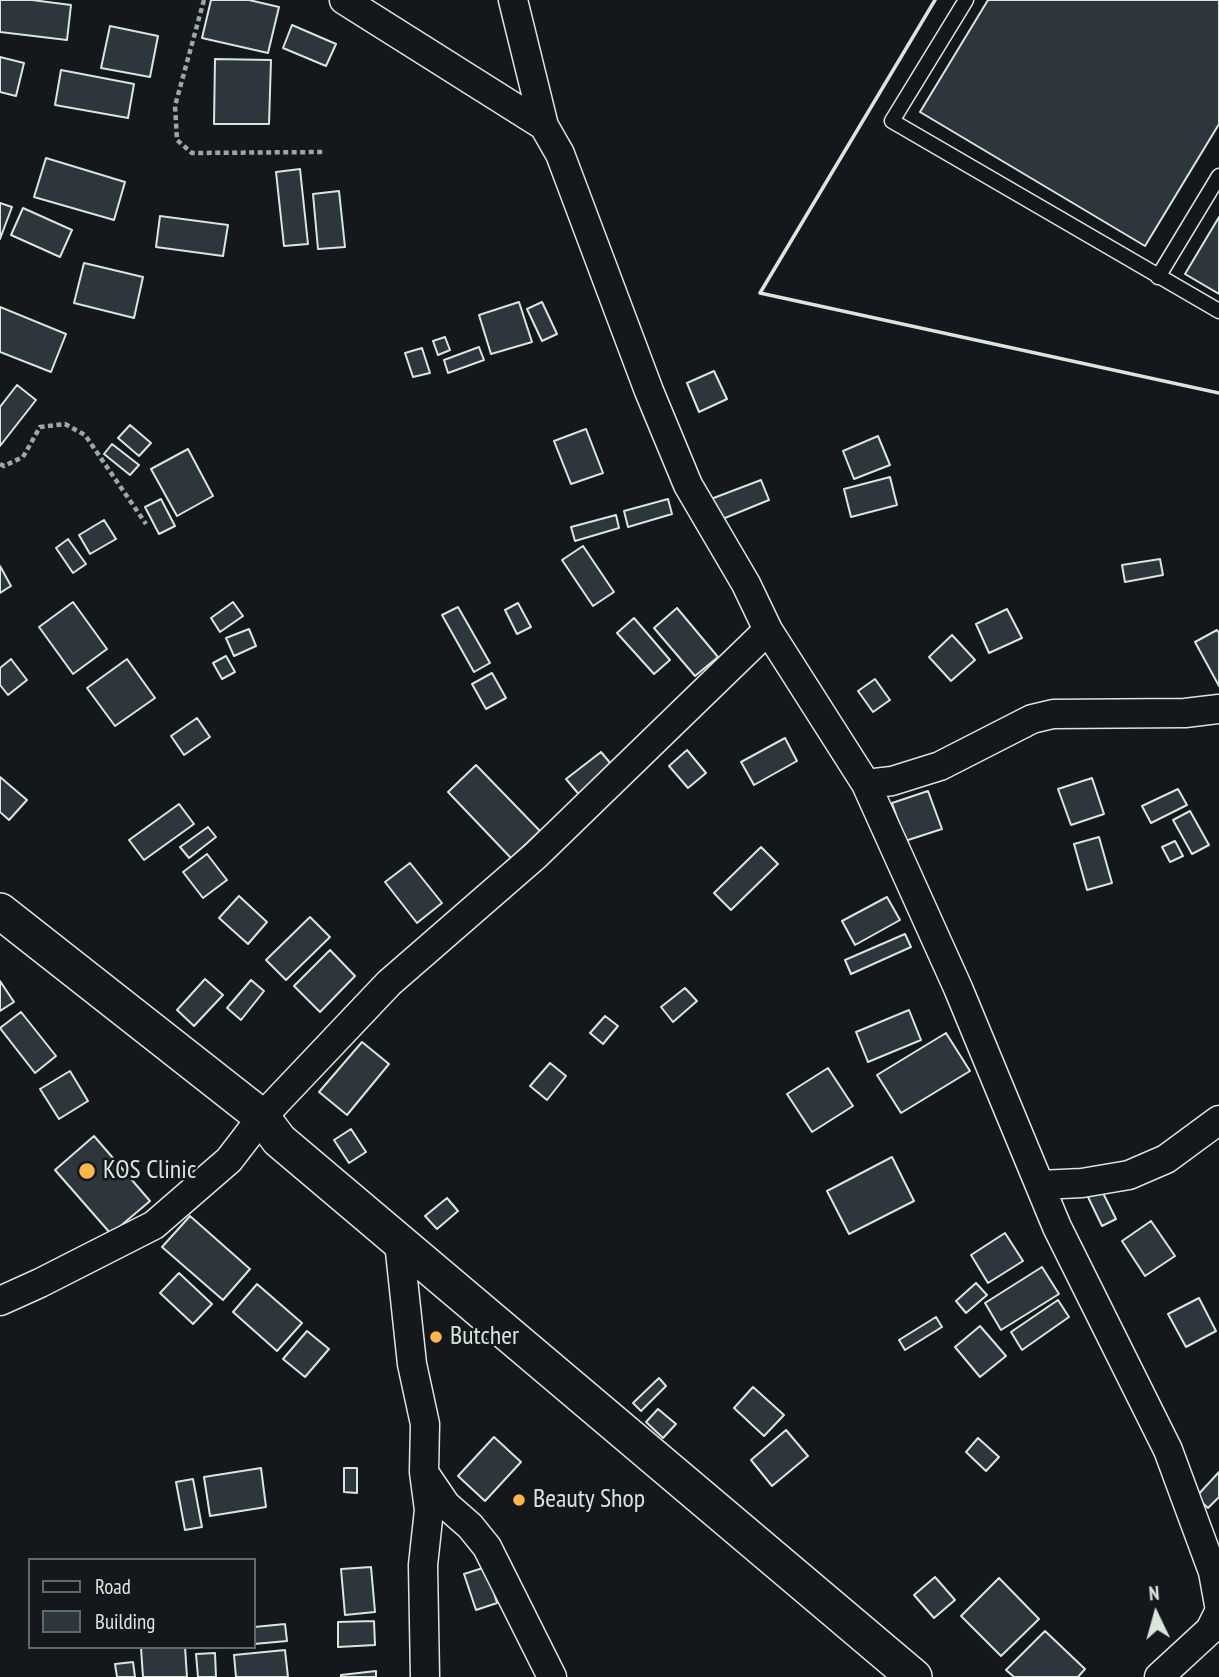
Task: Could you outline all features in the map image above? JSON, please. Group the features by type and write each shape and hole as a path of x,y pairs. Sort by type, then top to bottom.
{"street":[{"path":"344,0 544,127"},
{"path":"513,0 544,127 561,154 649,391 688,485 746,584 768,630 866,784 958,988 1057,1227 1168,1450 1213,1572 1219,1605"},
{"path":"0,1301 154,1225 229,1160 262,1117 388,983 535,856 768,630"},
{"path":"866,784 892,781 940,766 1032,719 1053,714 1185,713 1219,709"},
{"path":"0,911 262,1117 279,1140 914,1677"},
{"path":"1040,1185 1082,1183 1129,1175 1166,1159 1219,1120"},
{"path":"399,1242 412,1364 425,1424 424,1472 429,1510 423,1565 425,1677"},
{"path":"424,1472 446,1505 470,1526 487,1546 552,1677"},
{"path":"1159,1677 1210,1630 1219,1612"}],"lane":[{"path":"967,0 892,121 1219,311"},
{"path":"1158,276 1219,176"}],"path":[{"path":"204,0 175,106 177,140 192,153 323,152"},
{"path":"0,464 4,466 23,457 40,426 65,424 85,435 146,524"}],"building":[{"path":"0,0 32,0 71,5 67,40 0,32"},
{"path":"211,0 249,0 279,7 268,53 202,38"},
{"path":"988,0 1219,0 1219,124 1145,246 920,112"},
{"path":"292,25 336,44 326,66 283,48"},
{"path":"110,26 158,36 150,77 101,68"},
{"path":"0,57 24,63 16,96 0,92"},
{"path":"215,59 271,60 269,124 214,124"},
{"path":"61,70 134,84 128,118 55,105"},
{"path":"46,158 125,182 114,220 34,197"},
{"path":"300,169 308,244 284,246 276,172"},
{"path":"339,191 345,247 318,249 313,194"},
{"path":"0,203 12,207 0,239"},
{"path":"23,208 72,230 60,257 11,235"},
{"path":"160,216 228,225 223,256 156,247"},
{"path":"1219,217 1219,294 1185,274"},
{"path":"84,263 143,277 134,318 74,303"},
{"path":"519,302 532,342 491,354 479,315"},
{"path":"542,302 557,334 542,341 527,309"},
{"path":"0,307 66,334 51,372 0,352"},
{"path":"445,337 450,350 438,355 433,341"},
{"path":"479,347 484,360 448,373 444,360"},
{"path":"422,348 430,373 413,377 405,353"},
{"path":"714,371 727,399 699,412 687,383"},
{"path":"17,385 36,400 0,446 0,407"},
{"path":"130,425 151,443 139,456 118,438"},
{"path":"586,429 603,473 571,484 554,441"},
{"path":"878,436 890,465 854,479 843,451"},
{"path":"112,444 139,465 130,475 104,454"},
{"path":"188,449 213,496 177,516 151,469"},
{"path":"890,477 897,505 851,517 844,489"},
{"path":"761,480 769,500 720,520 711,499"},
{"path":"161,499 175,526 159,534 145,507"},
{"path":"668,499 672,514 628,527 624,511"},
{"path":"616,515 619,528 575,541 571,527"},
{"path":"104,520 116,539 90,554 79,535"},
{"path":"68,539 86,564 73,573 56,548"},
{"path":"583,546 614,592 593,606 562,560"},
{"path":"1160,559 1163,575 1125,582 1122,565"},
{"path":"0,566 11,586 0,593"},
{"path":"73,602 107,649 73,674 39,627"},
{"path":"233,602 243,616 220,632 211,618"},
{"path":"518,603 531,627 517,634 505,610"},
{"path":"458,607 490,663 474,672 442,615"},
{"path":"677,608 718,657 695,676 654,628"},
{"path":"1007,609 1022,638 989,653 976,624"},
{"path":"634,618 670,660 654,674 617,633"},
{"path":"249,629 256,646 234,656 226,638"},
{"path":"1217,630 1219,633 1219,686 1195,642"},
{"path":"952,635 975,660 951,681 929,657"},
{"path":"226,656 235,672 222,679 213,663"},
{"path":"11,659 27,680 8,695 0,685 0,668"},
{"path":"127,659 155,698 115,726 87,688"},
{"path":"492,673 506,698 486,709 472,684"},
{"path":"875,679 890,700 873,712 858,691"},
{"path":"197,718 210,737 184,755 171,736"},
{"path":"785,738 797,761 754,785 741,762"},
{"path":"687,750 706,773 688,788 669,766"},
{"path":"601,752 616,770 582,798 566,779"},
{"path":"476,765 540,831 511,858 448,792"},
{"path":"0,777 27,800 9,820 0,812"},
{"path":"1092,778 1104,814 1071,825 1058,789"},
{"path":"1178,789 1187,805 1151,823 1142,806"},
{"path":"928,791 942,829 905,841 892,803"},
{"path":"179,804 194,824 144,860 129,840"},
{"path":"1190,811 1209,845 1192,854 1173,820"},
{"path":"208,827 216,837 189,858 180,847"},
{"path":"1099,837 1112,883 1087,890 1074,844"},
{"path":"1175,841 1183,856 1170,862 1162,847"},
{"path":"761,847 778,864 731,910 714,893"},
{"path":"207,854 227,880 203,898 183,872"},
{"path":"410,863 442,903 417,923 385,882"},
{"path":"239,896 267,922 248,944 219,918"},
{"path":"887,897 900,920 855,945 842,921"},
{"path":"310,917 330,937 286,980 266,960"},
{"path":"905,934 911,947 851,974 845,960"},
{"path":"330,950 355,976 320,1012 294,986"},
{"path":"205,979 223,995 194,1026 177,1010"},
{"path":"251,980 264,991 241,1020 227,1008"},
{"path":"0,981 14,1002 0,1011"},
{"path":"685,988 697,1001 673,1022 661,1007"},
{"path":"909,1010 921,1040 868,1062 856,1032"},
{"path":"21,1012 56,1056 35,1073 0,1028"},
{"path":"605,1016 618,1026 603,1044 590,1033"},
{"path":"946,1033 970,1071 901,1113 877,1075"},
{"path":"362,1042 389,1064 347,1115 319,1092"},
{"path":"550,1063 566,1076 547,1100 530,1086"},
{"path":"828,1068 853,1106 812,1132 787,1094"},
{"path":"70,1071 88,1101 59,1119 40,1089"},
{"path":"351,1129 366,1152 349,1163 334,1140"},
{"path":"94,1136 150,1201 111,1234 55,1170"},
{"path":"892,1157 914,1201 849,1234 827,1191"},
{"path":"1102,1191 1116,1219 1102,1226 1088,1197"},
{"path":"447,1198 458,1211 437,1229 425,1216"},
{"path":"190,1216 250,1269 223,1300 162,1247"},
{"path":"1151,1221 1175,1256 1145,1276 1122,1241"},
{"path":"1005,1233 1023,1261 988,1283 971,1255"},
{"path":"1042,1267 1059,1294 1001,1330 985,1303"},
{"path":"179,1273 212,1304 193,1324 160,1293"},
{"path":"976,1283 987,1295 966,1313 956,1301"},
{"path":"257,1284 302,1323 277,1351 233,1312"},
{"path":"1199,1298 1216,1331 1186,1347 1168,1314"},
{"path":"1058,1300 1069,1317 1022,1350 1011,1332"},
{"path":"936,1317 942,1327 905,1350 899,1340"},
{"path":"980,1326 1006,1356 980,1377 955,1347"},
{"path":"307,1331 329,1349 305,1377 283,1359"},
{"path":"659,1378 666,1386 641,1411 633,1403"},
{"path":"753,1387 784,1415 764,1436 734,1408"},
{"path":"658,1409 676,1424 663,1438 646,1422"},
{"path":"786,1430 808,1456 772,1486 751,1460"},
{"path":"494,1437 521,1462 485,1501 458,1476"},
{"path":"978,1438 999,1457 986,1471 966,1452"},
{"path":"261,1468 266,1507 210,1516 204,1477"},
{"path":"344,1468 357,1468 357,1493 344,1492"},
{"path":"1219,1472 1219,1497 1208,1508 1196,1497"},
{"path":"193,1479 202,1527 185,1530 176,1482"},
{"path":"371,1567 375,1612 345,1615 341,1569"},
{"path":"486,1567 497,1603 476,1610 464,1574"},
{"path":"935,1577 955,1600 934,1618 914,1595"},
{"path":"999,1578 1039,1619 1001,1656 961,1616"},
{"path":"374,1621 375,1645 338,1647 338,1622"},
{"path":"285,1624 287,1641 256,1644 256,1627"},
{"path":"1045,1631 1085,1669 1078,1677 1014,1677 1006,1670"},
{"path":"141,1649 185,1649 187,1677 143,1677"},
{"path":"285,1650 288,1677 236,1677 234,1655"},
{"path":"215,1653 216,1677 198,1677 196,1654"},
{"path":"133,1662 135,1677 117,1677 115,1664"},
{"path":"376,1671 376,1677 341,1677 341,1675"}],"wall":[{"path":"935,0 760,293 1219,393"}],"place":[{"name":"KOS Clinic","path":"87,1171"},
{"name":"Butcher","path":"436,1337"},
{"name":"Beauty Shop","path":"519,1500"}]}
